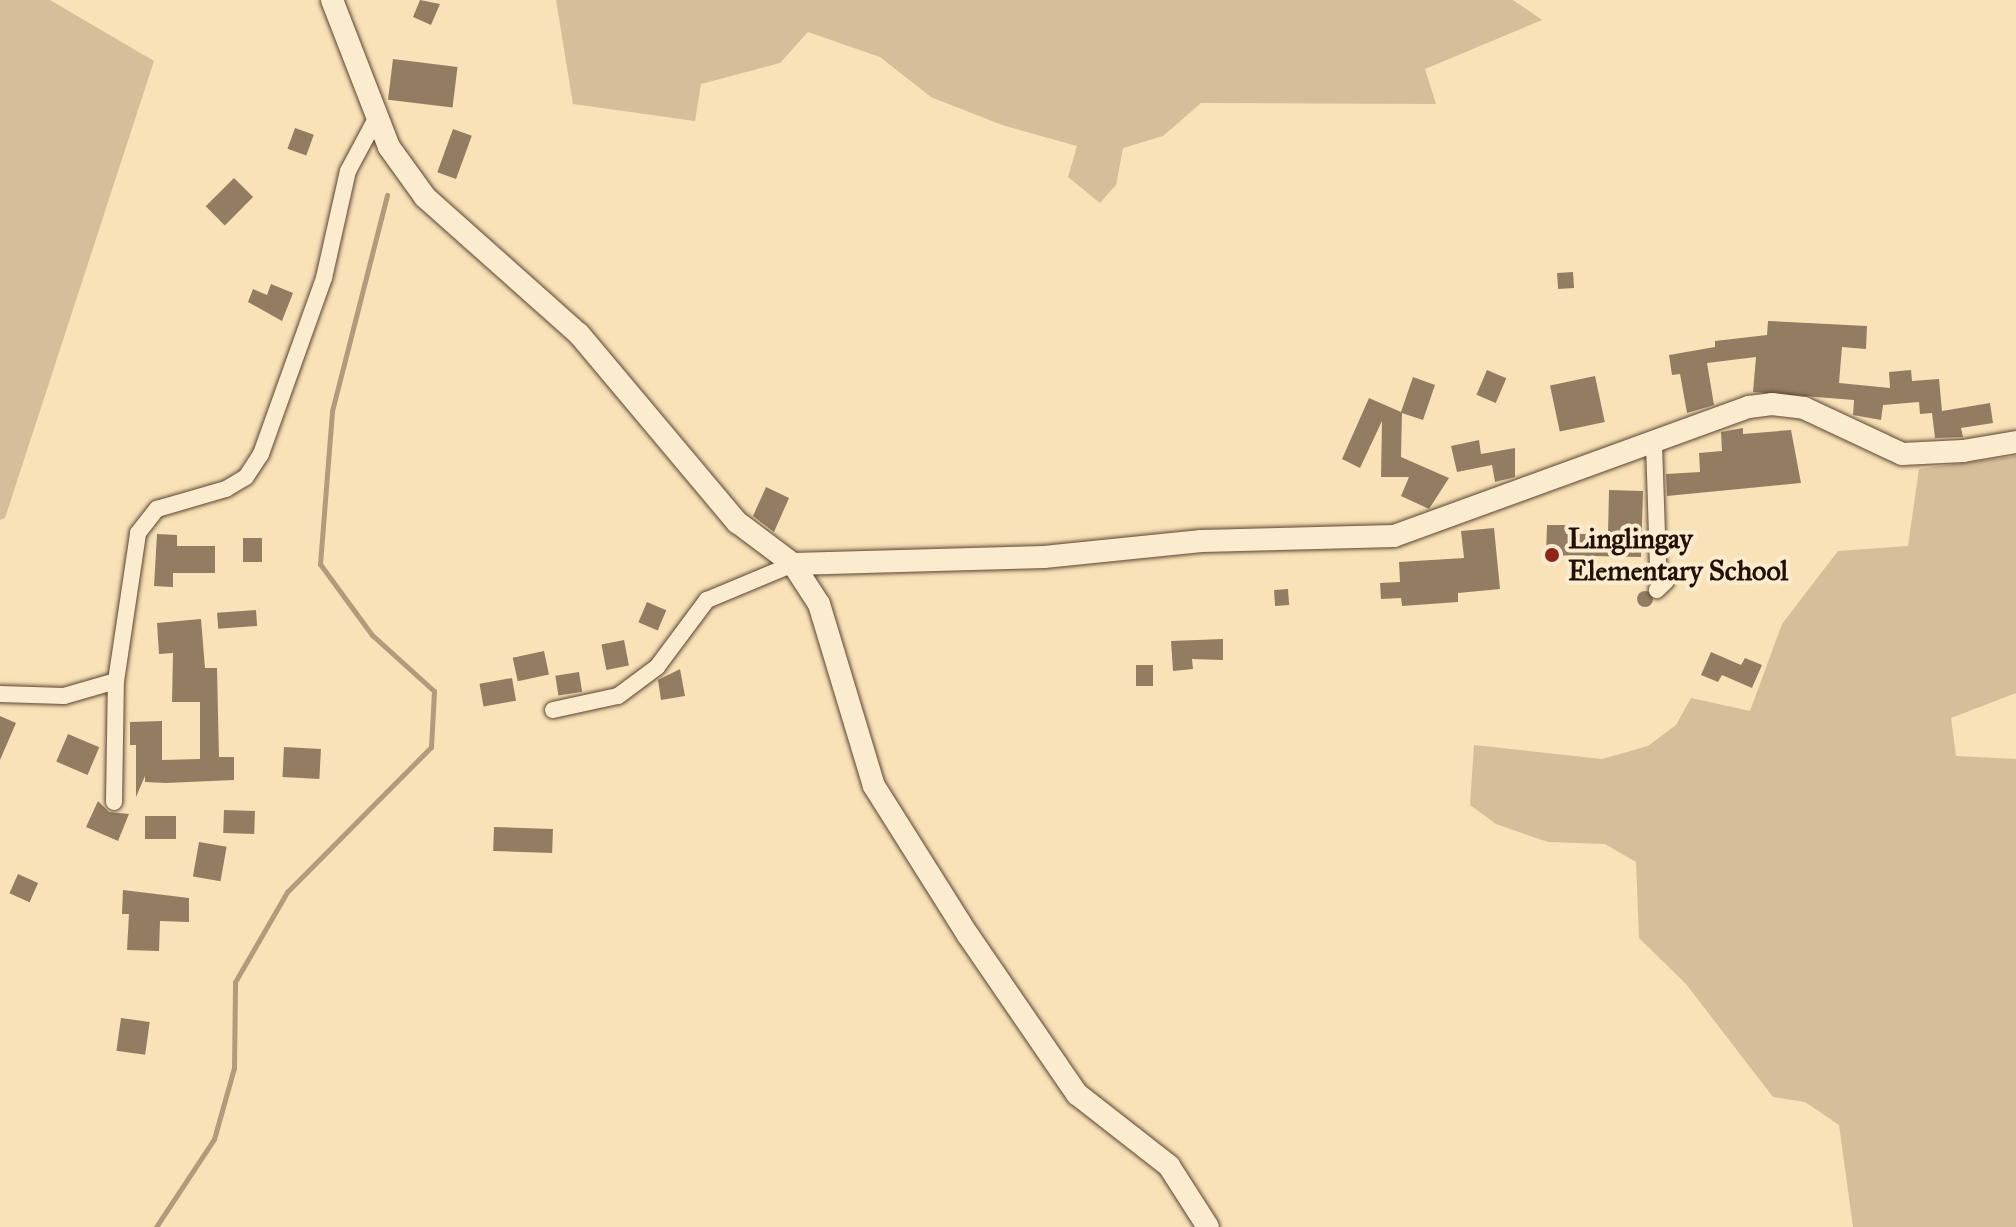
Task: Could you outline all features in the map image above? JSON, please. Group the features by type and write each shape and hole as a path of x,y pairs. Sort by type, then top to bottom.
{"street":[{"path":"332,0 389,147 425,197 579,334 737,522 793,564 819,604 874,786 960,923 1077,1094 1169,1166 1208,1227"},
{"path":"114,802 116,681 138,533 157,509 226,489 246,477 261,454 324,278 348,171 378,115"},
{"path":"553,710 618,696 657,667 707,600 793,564 1044,557 1201,541 1394,536 1749,407 1772,404 1804,408 1902,454 1963,451 2016,442"},
{"path":"1654,444 1658,566 1666,581 1657,590"},
{"path":"0,694 64,696 116,681"}],"shaded area":[{"path":"0,0 50,0 154,61 5,518 0,520"},
{"path":"556,0 1513,0 1542,20 1425,69 1436,104 1201,103 1163,136 1123,148 1116,185 1100,203 1068,177 1077,146 1002,125 931,97 880,57 808,32 780,63 701,84 695,121 573,104"},
{"path":"2016,456 2016,693 1951,718 1956,756 2016,759 2016,1227 1853,1227 1839,1125 1805,1102 1773,1097 1686,984 1639,938 1636,862 1605,844 1548,842 1496,824 1470,805 1474,745 1602,759 1648,746 1676,725 1691,698 1750,711 1782,624 1838,551 1908,546 1919,469"}],"building":[{"path":"420,0 440,4 431,25 413,17"},
{"path":"393,59 458,67 453,108 388,100"},
{"path":"295,128 314,135 306,156 287,149"},
{"path":"453,129 472,136 456,179 437,172"},
{"path":"234,178 253,197 225,225 206,206"},
{"path":"1573,272 1574,288 1558,289 1557,273"},
{"path":"271,284 293,293 282,321 248,302 253,289 267,295"},
{"path":"1768,321 1867,326 1866,349 1842,347 1839,383 1890,388 1889,372 1911,370 1912,381 1939,379 1942,411 1990,403 1993,423 1961,428 1963,437 1935,438 1932,413 1920,414 1919,402 1883,405 1881,420 1853,415 1854,400 1753,392 1756,357 1707,363 1714,405 1687,413 1680,374 1672,375 1669,355 1715,347 1715,341 1767,335"},
{"path":"1487,370 1506,378 1496,403 1476,395"},
{"path":"1595,376 1605,422 1560,432 1550,386"},
{"path":"1413,377 1435,385 1423,420 1402,413 1401,457 1449,478 1429,509 1401,496 1409,477 1381,477 1382,421 1360,468 1342,459 1369,398 1401,412"},
{"path":"1743,428 1743,434 1791,430 1801,483 1667,496 1666,474 1700,472 1699,453 1722,451 1721,432"},
{"path":"1479,440 1481,454 1515,448 1515,477 1495,482 1492,465 1457,472 1451,446"},
{"path":"766,487 789,498 774,532 753,516"},
{"path":"1609,490 1643,491 1641,557 1546,555 1547,525 1567,525 1566,534 1608,534"},
{"path":"1494,528 1500,589 1458,593 1458,602 1402,606 1401,598 1381,599 1380,583 1400,582 1399,562 1464,558 1461,531"},
{"path":"157,534 177,535 177,546 215,546 215,573 173,573 173,587 154,586"},
{"path":"243,538 262,538 262,562 243,562"},
{"path":"1288,589 1289,605 1275,606 1274,590"},
{"path":"1645,591 1651,593 1651,605 1645,607 1639,605 1637,599 1639,593"},
{"path":"647,602 666,610 658,630 638,622"},
{"path":"256,610 257,626 218,629 217,613"},
{"path":"201,619 205,668 217,668 219,757 234,757 234,780 166,783 145,782 145,776 136,797 136,745 130,745 130,722 162,721 162,760 200,759 200,702 172,702 173,653 159,654 157,623"},
{"path":"1223,639 1223,660 1192,659 1193,669 1173,671 1171,641"},
{"path":"624,640 629,666 606,670 601,644"},
{"path":"544,651 549,674 518,681 513,658"},
{"path":"1711,652 1741,665 1745,658 1762,665 1752,688 1722,675 1718,682 1701,675"},
{"path":"1136,665 1153,665 1153,686 1136,686"},
{"path":"680,669 685,696 661,700 658,680"},
{"path":"579,672 582,692 558,696 555,676"},
{"path":"512,678 516,701 483,706 480,684"},
{"path":"0,716 16,723 0,760"},
{"path":"68,734 99,747 88,775 56,762"},
{"path":"284,747 321,749 319,779 282,777"},
{"path":"98,801 109,812 129,814 118,841 86,827"},
{"path":"224,810 255,811 254,834 223,833"},
{"path":"145,816 176,816 176,839 145,839"},
{"path":"494,827 553,829 552,853 493,851"},
{"path":"199,842 227,847 220,881 193,876"},
{"path":"18,874 38,883 30,902 9,893"},
{"path":"123,890 189,898 189,922 160,921 159,951 127,950 129,914 122,914"},
{"path":"121,1018 150,1022 145,1055 116,1051"}],"waterway":[{"path":"156,1227 214,1139 234,1068 235,982 287,892 431,747 434,691 372,635 320,564 332,411 387,195"}],"place":[{"name":"Linglingay Elementary School","path":"1552,555"}]}
